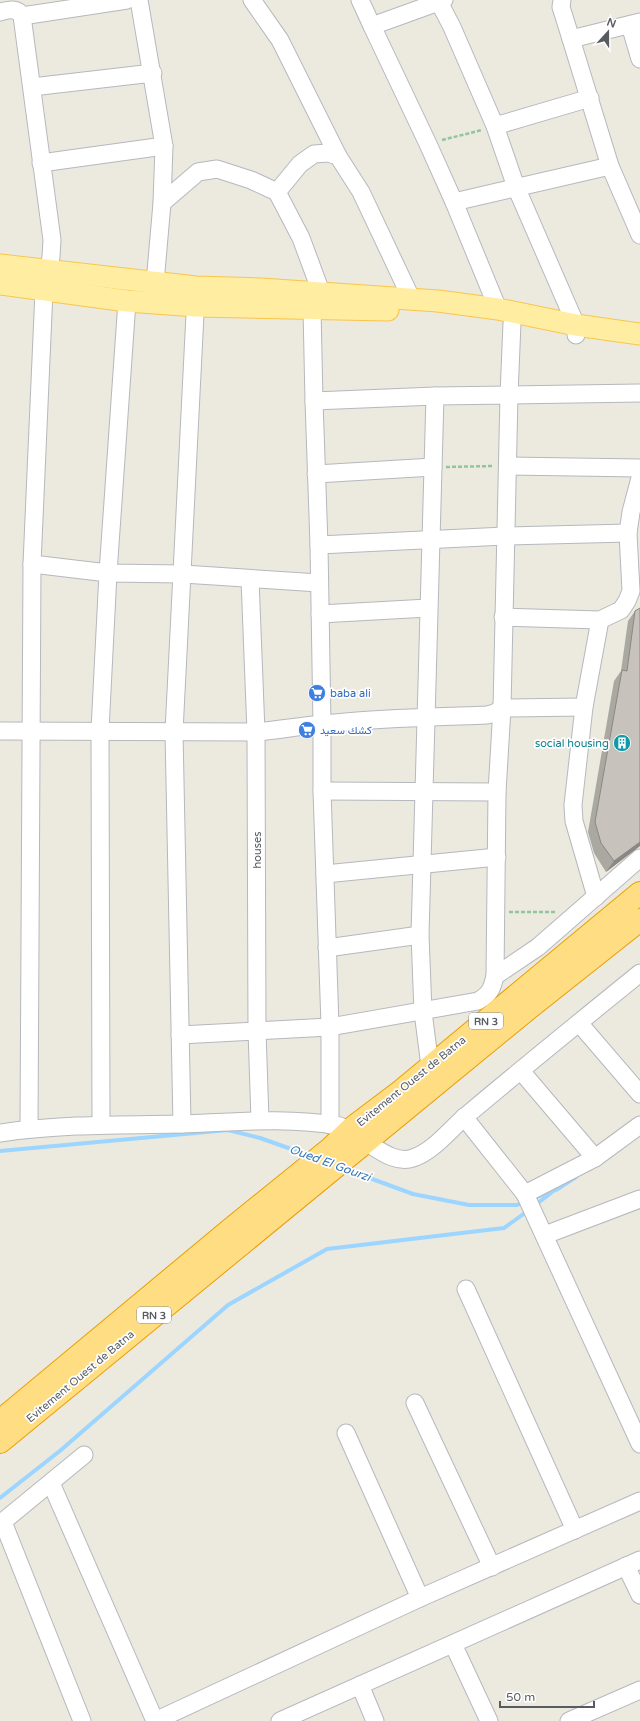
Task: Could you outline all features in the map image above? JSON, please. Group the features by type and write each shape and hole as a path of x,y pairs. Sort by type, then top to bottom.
{"highway":[{"name":"Evitement Ouest de Batna","path":"350,1143 401,1091 430,1066 497,1000 640,893"},
{"name":"Evitement Ouest de Batna","path":"350,1143 529,1008 640,920"},
{"name":"RN 3","path":"301,1183 350,1143"},
{"name":"Evitement Ouest de Batna","path":"0,1421 301,1183"},
{"name":"Evitement Ouest de Batna","path":"0,1442 301,1183"}],"main road":[{"path":"0,265 154,283 196,296"},
{"path":"0,284 127,301 196,296 316,300 412,298 576,330 640,346"},
{"path":"316,300 418,312 505,316"},
{"path":"576,330 640,334"}],"street":[{"path":"22,16 128,0"},
{"path":"139,0 144,36 153,73 164,146 162,203 154,283"},
{"path":"252,0 280,40 338,156 361,192 412,298"},
{"path":"180,1036 330,1027 423,1012 478,1001 497,1000 492,989 497,912 497,792 502,708 505,536 508,466 509,395 505,316 428,144 360,0"},
{"path":"562,0 562,7 571,39 610,166 640,235"},
{"path":"372,26 440,1 495,126 516,187 576,330"},
{"path":"0,12 15,10 20,12 22,16 52,240 49,270 44,291 32,564 29,1129"},
{"path":"571,39 635,23 640,59"},
{"path":"32,87 153,73"},
{"path":"495,126 590,98"},
{"path":"41,163 164,146"},
{"path":"277,192 300,164 314,154 328,153 338,156"},
{"path":"454,202 610,166"},
{"path":"162,203 198,172 217,169 251,180 277,192 301,238 316,300 314,401 319,545 322,790 330,1027 330,1124"},
{"path":"182,1124 174,732 196,296"},
{"path":"101,1124 100,730 108,573 127,301"},
{"path":"314,401 435,396 640,393"},
{"path":"430,1066 423,1012 420,935 435,396"},
{"path":"508,466 640,468"},
{"path":"316,474 433,467"},
{"path":"503,617 600,620 621,610 627,601 631,590 628,533 631,512 640,478"},
{"path":"319,545 505,536 628,533"},
{"path":"32,564 108,573 183,574 319,583"},
{"name":"houses","path":"250,579 256,732 260,1120"},
{"path":"320,614 428,608"},
{"path":"596,897 574,821 573,805 584,707 600,620"},
{"path":"0,731 100,730 256,732 322,724 427,717 487,715 495,713 502,708 584,707"},
{"path":"322,790 497,792"},
{"path":"325,874 497,857"},
{"path":"494,976 538,947 640,858"},
{"path":"327,948 420,935"},
{"path":"0,1133 29,1129 101,1124 182,1124 260,1120 330,1124 350,1143 393,1158 412,1159 427,1151 464,1117 640,973"},
{"path":"579,1023 640,1094"},
{"path":"521,1070 595,1158"},
{"path":"464,1117 527,1197 640,1444"},
{"path":"527,1197 595,1158 640,1125"},
{"path":"541,1228 638,1203"},
{"path":"466,1289 575,1530"},
{"path":"415,1403 492,1567"},
{"path":"346,1433 420,1598"},
{"path":"82,1721 1,1523 84,1455"},
{"path":"51,1483 155,1721 420,1598 640,1501"},
{"path":"280,1721 633,1563 640,1596"},
{"path":"453,1644 489,1721"},
{"path":"360,1685 375,1721"},
{"path":"569,1721 592,1716 640,1690"}],"path":[{"path":"428,144 495,126"},
{"path":"433,467 508,466"},
{"path":"497,912 578,912"}],"building":[{"name":"social housing","path":"640,608 640,842 614,861 601,843 595,822 622,670 627,671 635,611"}],"waterway":[{"name":"Oued El Gourzi","path":"0,1151 228,1130 260,1138 311,1156"},
{"name":"Oued El Gourzi","path":"345,1169 413,1194 469,1205 517,1205 524,1202"},
{"name":"Oued El Gourzi","path":"532,1199 556,1190 576,1177"},
{"path":"534,1206 551,1193"},
{"path":"0,1498 61,1450 228,1305 327,1249 504,1228 529,1210"}],"place":[{"name":"baba ali","path":"317,693"},
{"name":"كشك سعيد","path":"307,730"},
{"name":"social housing","path":"622,743"}]}
